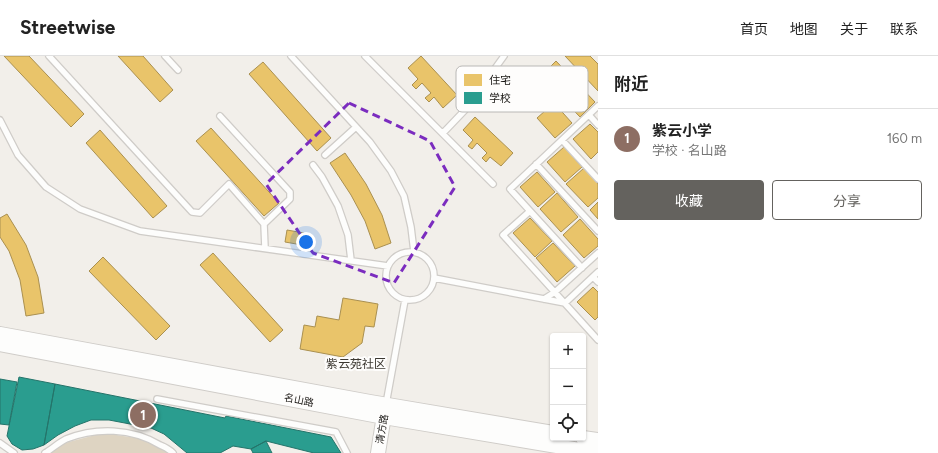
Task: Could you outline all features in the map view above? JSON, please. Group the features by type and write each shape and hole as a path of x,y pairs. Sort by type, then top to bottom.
{"street":[{"name":"名山路","path":"0,334 598,453"},
{"name":"名山路","path":"0,344 385,410 550,433"},
{"name":"清方路","path":"378,453 385,410"},
{"path":"586,438 598,440"}],"lane":[{"path":"49,56 192,212 200,213 229,184 264,224 265,248"},
{"path":"165,56 178,70"},
{"path":"291,56 370,142 391,171 404,196 411,227 414,252"},
{"path":"365,56 493,184"},
{"path":"497,66 504,56"},
{"path":"582,268 510,189 598,106"},
{"path":"443,133 463,112"},
{"path":"589,115 598,125"},
{"path":"220,116 290,192 290,199 264,224"},
{"path":"0,120 18,155 46,187 80,209 140,231 388,266"},
{"path":"325,155 356,127"},
{"path":"562,140 598,179"},
{"path":"536,164 598,230"},
{"path":"313,165 338,206 348,235 351,260"},
{"path":"530,211 504,235 598,340"},
{"path":"405,252 414,252 422,255 428,260 432,268 434,278 431,287 424,295 415,299 405,300 396,296 389,289 386,280 386,270 390,261 398,255 405,252"},
{"path":"544,299 555,292 598,253"},
{"path":"565,303 598,272"},
{"path":"593,277 598,282"},
{"path":"434,278 565,303"},
{"path":"385,410 405,300"},
{"path":"157,399 336,432 348,453"},
{"path":"45,453 64,440 83,433 109,430 131,433 150,439 173,453"},
{"path":"0,443 14,453"}],"highlighted area":[{"path":"349,103 430,141 455,187 394,283 313,253 266,184"}],"shaded area":[{"path":"103,433 143,439 168,453 49,453 61,444"}],"building: 住宅":[{"path":"4,56 29,56 84,114 71,127"},
{"path":"118,56 143,56 173,90 160,102"},
{"path":"421,56 456,94 456,96 443,108 434,97 429,102 425,98 431,93 422,83 416,89 412,85 418,79 408,68"},
{"path":"565,56 590,56 598,64 598,91 588,80 588,66 574,66"},
{"path":"556,61 561,66 551,66"},
{"path":"263,62 331,138 317,151 249,74"},
{"path":"588,95 595,102 588,109"},
{"path":"544,112 562,112 572,123 555,138 537,118"},
{"path":"575,112 585,112 580,117"},
{"path":"475,117 513,153 501,166 490,157 486,162 482,158 487,153 477,143 472,149 468,146 473,140 463,130"},
{"path":"590,124 598,132 598,152 591,159 573,139"},
{"path":"211,128 279,203 264,216 196,141"},
{"path":"100,130 167,206 153,218 86,143"},
{"path":"564,147 582,167 565,182 547,162"},
{"path":"345,153 366,184 382,215 391,243 375,249 365,221 351,195 330,163"},
{"path":"584,168 598,184 598,198 588,207 566,184"},
{"path":"537,172 555,192 538,207 520,187"},
{"path":"557,193 578,217 561,232 540,209"},
{"path":"598,202 598,219 590,210"},
{"path":"7,214 26,245 38,277 44,313 26,316 20,280 9,251 0,237 0,218"},
{"path":"530,218 552,241 535,257 513,233"},
{"path":"580,219 598,239 598,246 584,258 563,235"},
{"path":"287,230 304,233 302,245 285,242"},
{"path":"553,243 575,266 557,282 536,258"},
{"path":"213,253 283,330 270,342 200,265"},
{"path":"103,257 170,326 156,340 89,271"},
{"path":"593,287 598,292 598,317 595,320 577,302"},
{"path":"343,298 378,304 374,327 365,326 362,343 343,357 300,349 304,325 315,327 317,316 339,320"}],"building: 学校":[{"path":"19,377 55,384 44,445 33,449 22,450 12,444 7,436"},
{"path":"0,379 17,382 9,425 0,424"},
{"path":"55,384 225,418 226,416 331,437 341,453 314,453 266,441 251,449 233,446 220,453 187,453 164,434 151,428 109,420 91,420 75,426 58,435 44,445"},
{"path":"266,441 272,453 253,453 251,449"}],"place":[{"name":"紫云小学","path":"143,415"}],"district":[{"name":"紫云苑社区","path":"356,364"}]}
